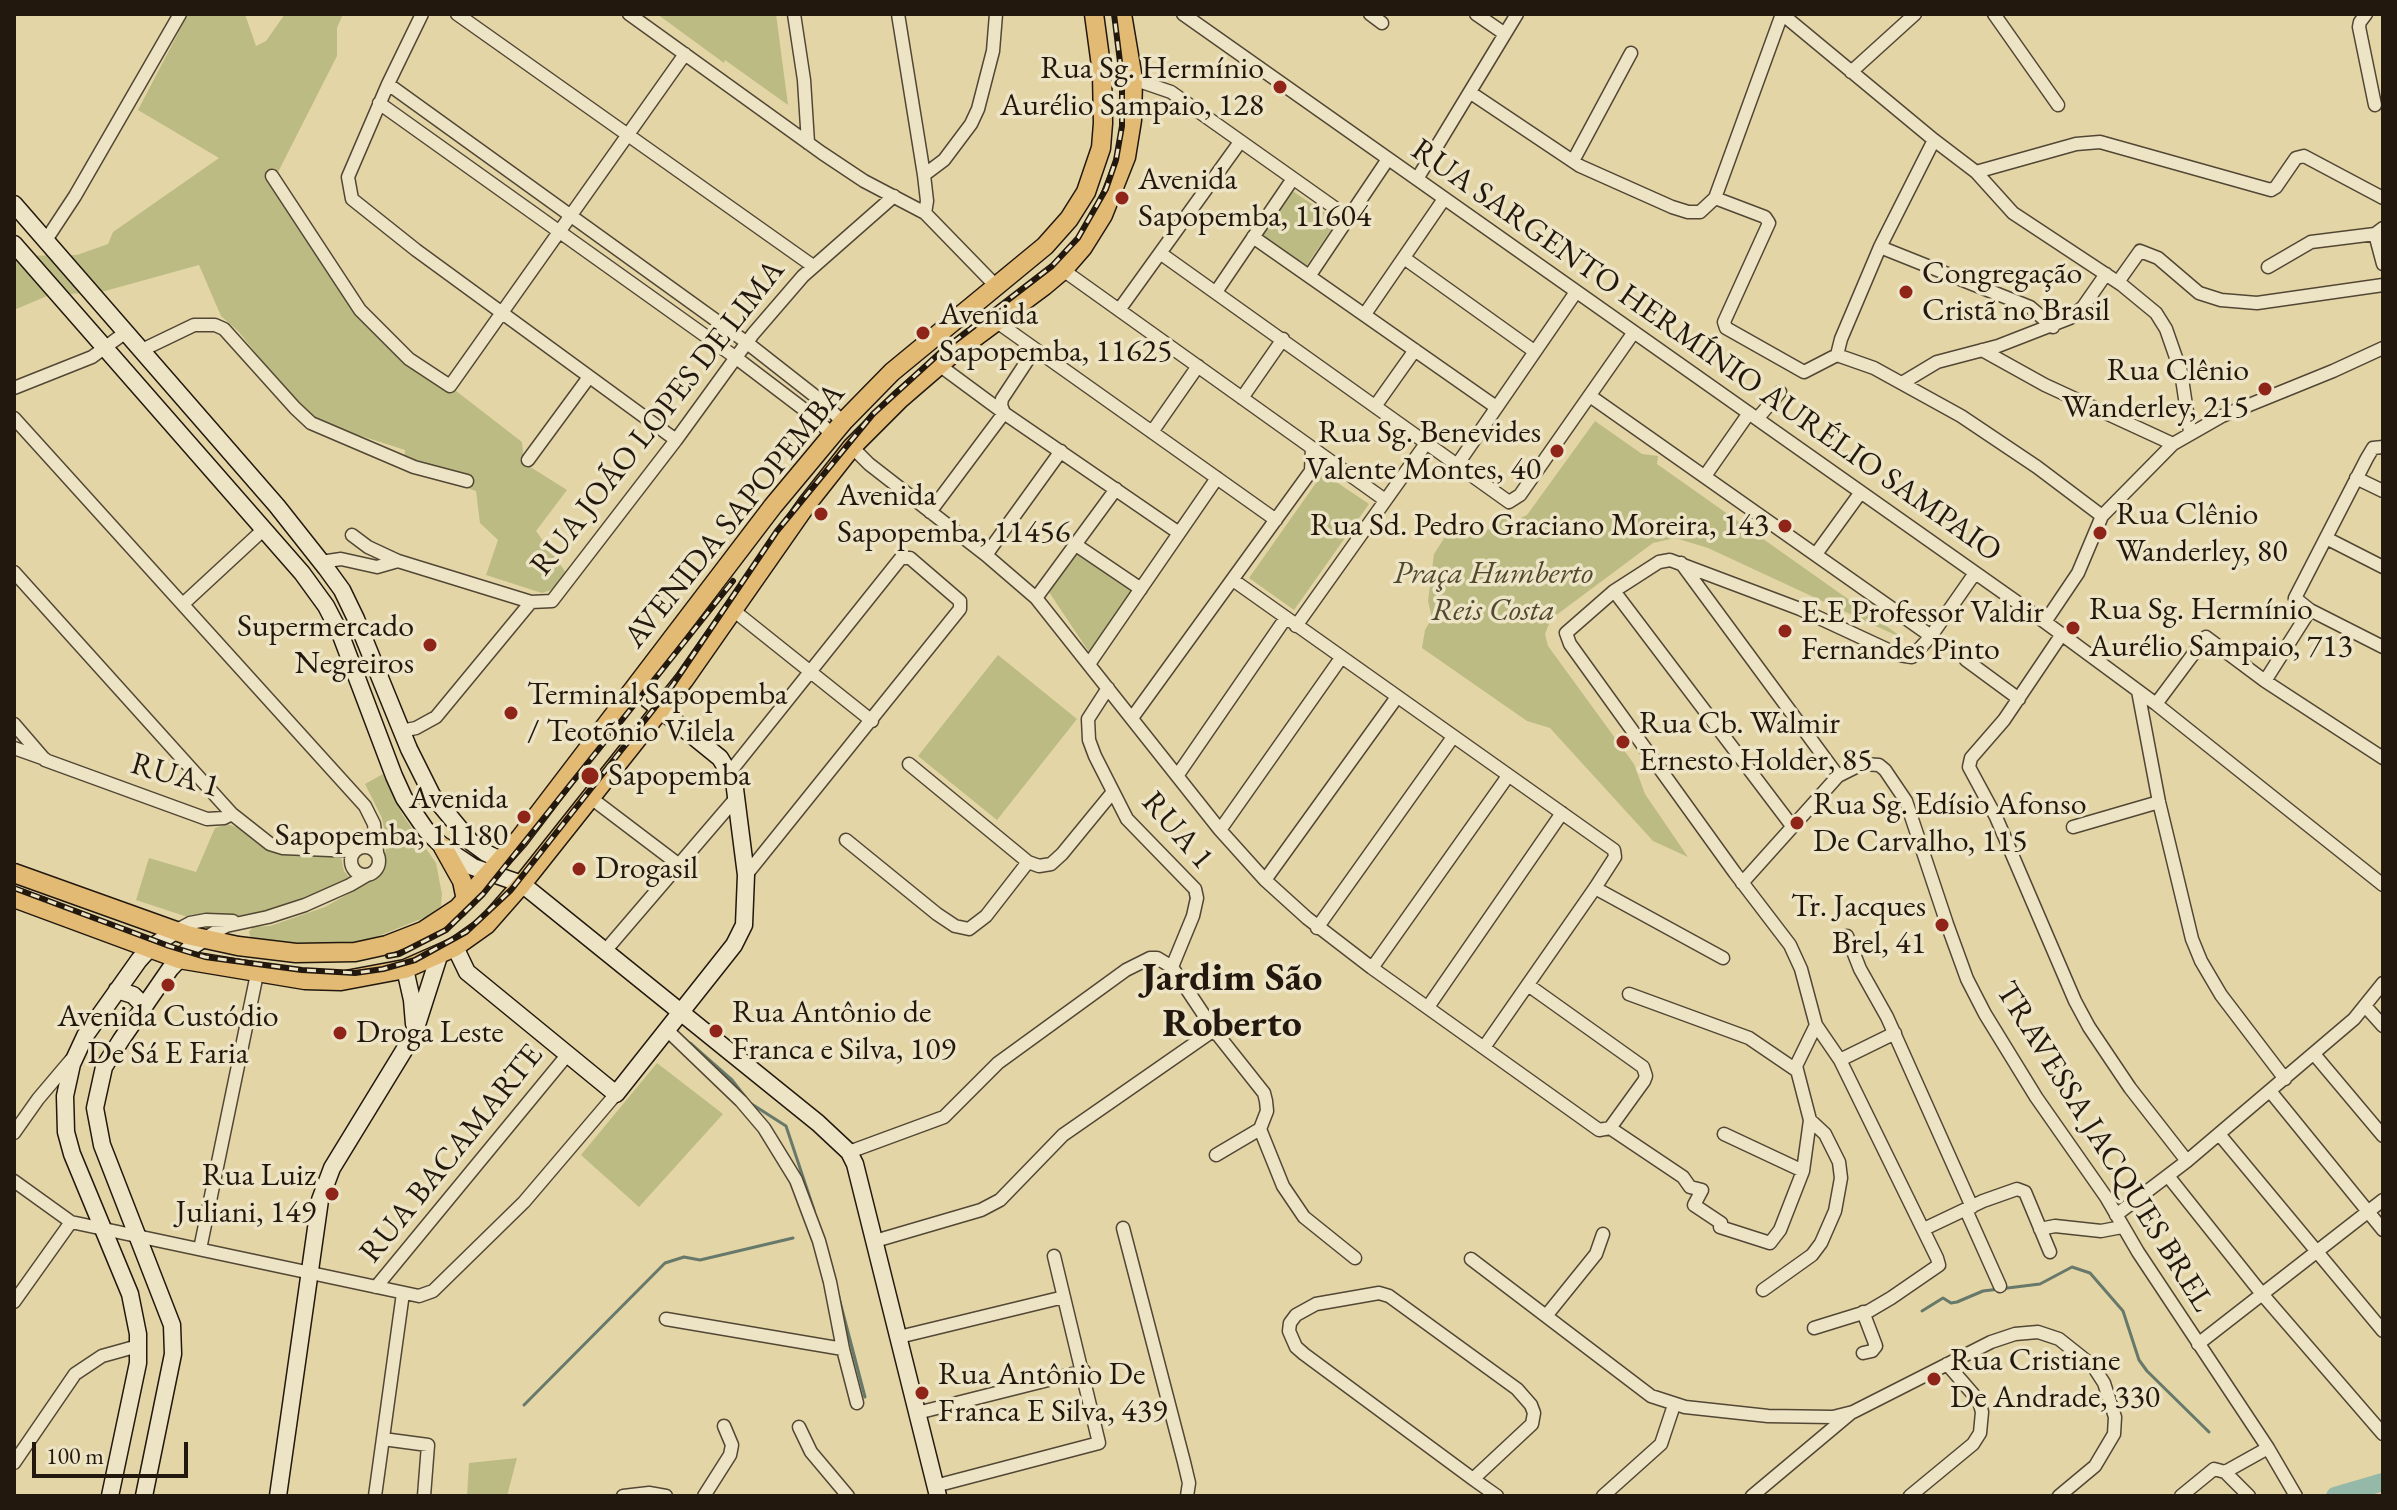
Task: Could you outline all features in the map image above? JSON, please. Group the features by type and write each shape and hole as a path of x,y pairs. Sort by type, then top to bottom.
{"main road":[{"name":"AVENIDA SAPOPEMBA","path":"14,873 203,939 296,953 355,952 387,945 423,931 466,900 635,689 773,506 838,428 892,372 1045,246 1069,219 1086,192 1101,148 1102,73 1094,14"},
{"name":"AVENIDA SAPOPEMBA","path":"14,898 179,959 305,980 341,981 405,969 447,952 486,925 660,710 807,504 852,447 939,365 1063,270 1083,247 1103,215 1126,157 1132,120 1133,79 1122,14"},
{"path":"1063,270 1054,255 1070,226 1069,219"},
{"path":"838,428 852,447"},
{"path":"443,847 462,881 466,900"},
{"path":"405,969 402,956 405,946 423,931"}],"street":[{"path":"46,240 75,196 180,14"},
{"path":"422,14 348,177 349,193 357,205 676,440"},
{"path":"457,14 813,266"},
{"path":"629,14 864,181 925,213 996,286"},
{"path":"794,14 804,80 808,143"},
{"path":"898,14 924,175 925,213"},
{"path":"924,175 944,160 971,124 978,109 993,51 996,14"},
{"name":"RUA SARGENTO HERMÍNIO AURÉLIO SAMPAIO","path":"1183,14 2062,634 2156,704 2383,885"},
{"path":"1370,14 1382,23"},
{"path":"1476,14 1505,34"},
{"path":"1417,179 1517,14"},
{"path":"1471,93 1573,161 1628,189 1688,212 1700,212 1715,198 1782,14 1976,172 2013,213 2149,305 2166,329 2181,372 2190,432"},
{"path":"1851,72 1915,14"},
{"path":"1994,14 2058,105"},
{"path":"2366,14 2359,27 2375,105"},
{"path":"1573,161 1631,53"},
{"path":"272,176 360,310 409,359 450,386 685,54"},
{"path":"1133,79 1171,92 1349,218"},
{"path":"388,84 746,342 820,400 838,428"},
{"path":"379,103 810,414 838,428"},
{"path":"1837,355 1880,247 1934,140"},
{"path":"1119,310 1240,142"},
{"path":"1976,172 2076,144 2100,142 2271,190 2296,158 2304,156 2383,198"},
{"path":"1310,275 1388,159"},
{"path":"1216,292 1292,180"},
{"name":"RUA JOÃO LOPES DE LIMA","path":"401,731 428,723 436,717 531,602 545,603 558,596 746,342 813,266 894,196"},
{"path":"1715,198 1765,217 1769,223 1724,325 1804,372 1837,355 1874,368 1986,433 2102,516"},
{"path":"1365,314 1444,199"},
{"path":"14,204 142,350 342,590 409,749 432,795 460,831 496,866 681,1012 818,1123 849,1152 875,1241 936,1491 1097,1445 1101,1439 1054,1256"},
{"path":"2268,267 2311,242 2379,231 2383,264"},
{"path":"1253,237 1496,407"},
{"path":"14,244 302,573 326,606 340,633 404,798 426,830 443,847 473,867 496,866"},
{"path":"1880,247 2030,307 2053,327"},
{"path":"2118,282 2140,251 2158,258 2199,293 2221,300 2257,303 2383,285"},
{"path":"1160,253 1509,502 1520,495 1634,332"},
{"path":"1404,258 1534,351"},
{"path":"1063,270 1385,500"},
{"path":"1902,383 1937,362 2053,327 2070,318 2083,307 2106,274"},
{"path":"1457,465 1576,292"},
{"path":"997,322 1276,520"},
{"path":"142,350 194,325 215,325 224,329 311,423 414,467 467,481"},
{"path":"14,388 92,357 126,332"},
{"path":"1242,398 1283,339"},
{"path":"2045,622 2078,573 2102,516 2173,444 2222,416 2383,348"},
{"path":"930,512 1004,413 1002,399 1035,349"},
{"path":"1376,405 1415,350"},
{"path":"1982,350 2045,385 2173,444"},
{"path":"939,365 1179,533"},
{"path":"1152,432 1198,366"},
{"path":"528,460 589,377"},
{"path":"1705,476 1753,416 1780,392"},
{"path":"1590,396 1931,636"},
{"path":"14,418 371,814 376,834 341,890"},
{"path":"1177,776 1427,442"},
{"path":"852,447 1036,598 1220,830 1265,880 1317,928 1599,1130 1610,1128 1644,1081 1643,1067 1528,985"},
{"path":"2383,447 2373,448 2296,599 2310,610 2383,647"},
{"path":"1132,718 1311,471 1312,448"},
{"path":"986,555 1061,451"},
{"path":"1311,471 1334,463"},
{"path":"1089,664 1217,478"},
{"path":"2356,478 2383,491"},
{"path":"1036,598 1116,489"},
{"path":"1816,554 1861,492"},
{"path":"183,604 263,530"},
{"path":"352,535 368,547 398,561 531,602"},
{"path":"2326,538 2383,567"},
{"path":"1076,545 1141,589"},
{"path":"730,772 897,561 910,558 960,601 960,609 746,875"},
{"path":"321,562 341,559 377,567 398,561"},
{"path":"1814,1328 1863,1312 1899,1293 1939,1265 1840,1060 1816,1025 1801,969 1790,945 1579,657 1566,633 1614,591 1664,559 1680,562 1800,609 1899,655 1912,657 1931,636 1975,573"},
{"path":"1680,562 1838,776 1742,883"},
{"path":"14,572 232,814"},
{"path":"1233,580 1612,847 1615,857 1485,1046"},
{"path":"1614,591 1792,826"},
{"path":"733,610 872,721"},
{"path":"2265,681 2310,610"},
{"path":"2062,634 2004,720 1971,758 1969,767 1996,817 2089,1027 2130,1088 2187,1161"},
{"path":"2156,704 2206,637 2265,681 2383,758"},
{"path":"1220,830 1341,658"},
{"path":"1966,660 2019,699"},
{"name":"RUA 1","path":"1108,688 1088,719 1089,740 1127,819 1195,889 1197,898 1193,916 1172,967"},
{"path":"14,1181 71,1222 403,1293 419,1296 433,1291 524,1202 616,1094 741,933 746,875 737,797 730,772 720,758 635,689"},
{"path":"2138,691 2159,802 2185,911 2201,961 2227,1005 2285,1079"},
{"path":"1265,880 1397,697"},
{"name":"RUA 1","path":"14,724 45,760 207,819 217,820 232,814 270,844 283,848 360,856 367,875"},
{"path":"1317,928 1453,737"},
{"path":"14,748 45,760"},
{"path":"386,756 409,749"},
{"name":"TRAVESSA JACQUES BREL","path":"1838,776 1869,763 1879,765 1894,780 1907,804 1967,979 1985,1014 2036,1097 2268,1448 2296,1496"},
{"path":"909,764 1028,862 1039,866 1051,864 1112,793"},
{"path":"1372,968 1508,776"},
{"path":"605,951 737,797"},
{"path":"591,798 678,864"},
{"path":"2073,827 2159,802"},
{"path":"1428,1007 1562,813"},
{"path":"846,840 937,914 955,926 969,929 986,916 1028,862"},
{"path":"144,1496 173,1354 172,1325 102,1145 95,1108 104,1067 179,959 203,939 226,926 268,917 341,890 375,871 379,864 360,856"},
{"path":"1595,888 1723,958"},
{"path":"14,1133 75,1055 85,1036 149,949 190,923 206,920 240,922"},
{"path":"1847,936 1860,969 1895,1033 2000,1286"},
{"path":"278,1496 320,1200 332,1168 414,1034 447,952 467,972 616,1094"},
{"path":"849,1152 944,1117 998,1063 1141,960 1157,958 1172,967 1214,1030 1264,1093 1267,1111 1260,1129 1216,1155"},
{"path":"405,969 412,1000 414,1034"},
{"path":"200,1249 257,974"},
{"path":"2116,1215 2187,1161 2314,1054 2366,1007 2383,983"},
{"path":"121,985 147,1002"},
{"path":"1629,994 1749,1038 1796,1070"},
{"path":"2366,1007 2383,1026"},
{"path":"1610,1128 1683,1177 1690,1187 1702,1190 1694,1205 1721,1223 1720,1227 1770,1243 1789,1211 1803,1171 1810,1120 1796,1070 1798,1058 1816,1025"},
{"path":"666,1029 741,1101 764,1128 796,1180 819,1241 857,1403"},
{"path":"875,1241 981,1210 1000,1200 1063,1135 1214,1030"},
{"path":"1840,1060 1895,1033"},
{"name":"RUA BACAMARTE","path":"376,1287 568,1054"},
{"path":"2314,1054 2383,1136"},
{"path":"75,1055 64,1102 66,1132 136,1316 138,1363 110,1496"},
{"path":"2270,1091 2383,1230"},
{"path":"38,1099 53,1098 64,1102"},
{"path":"1763,1290 1812,1255 1821,1243 1835,1211 1841,1178 1839,1162 1825,1134 1810,1120"},
{"path":"1260,1129 1283,1186 1304,1217 1355,1258"},
{"path":"1724,1134 1803,1171"},
{"path":"2219,1134 2383,1331"},
{"path":"2168,1176 2262,1294 2383,1434"},
{"path":"1924,1229 2017,1189 2021,1190 2050,1252"},
{"path":"2198,1344 2383,1200"},
{"path":"14,1302 71,1222"},
{"path":"2040,1229 2055,1226 2101,1231 2122,1227"},
{"path":"1123,1228 1184,1462 1189,1483 1187,1496"},
{"path":"1546,1316 1596,1254 1603,1234"},
{"path":"1471,1259 1651,1396 1674,1405 1768,1416 1820,1418 1853,1412"},
{"path":"125,1285 137,1270 145,1268 152,1271"},
{"path":"375,1496 403,1293"},
{"path":"1473,1479 1532,1424 1534,1413 1531,1405 1517,1389 1389,1296 1379,1293 1316,1304 1296,1315 1289,1331 1296,1347 1473,1479 1497,1496"},
{"path":"899,1337 1064,1297"},
{"path":"1863,1312 1876,1346 1863,1353"},
{"path":"666,1319 843,1349"},
{"path":"1752,1496 1853,1412 1991,1342 2015,1334 2038,1332 2059,1339 2093,1366 2112,1400 2115,1417 2114,1434 2095,1466 2059,1496"},
{"path":"14,1463 75,1374 102,1356 138,1346"},
{"path":"1910,1496 1973,1444 1980,1433 1982,1412 1979,1401 1947,1364"},
{"path":"917,1413 1084,1371"},
{"path":"1603,1496 1661,1444 1674,1405"},
{"path":"704,1496 730,1455 732,1445 724,1426"},
{"path":"799,1427 811,1452 848,1496"},
{"path":"383,1439 428,1445 424,1496"},
{"path":"2225,1472 2268,1448"},
{"path":"2181,1496 2214,1469 2225,1472 2249,1496"},
{"path":"623,1496 649,1493 666,1496"}],"green space":[{"path":"188,14 245,14 256,46 266,41 285,14 343,14 337,28 337,56 273,182 359,303 416,360 522,442 524,463 567,490 536,531 567,574 551,590 542,593 486,575 498,540 480,523 476,491 404,466 405,450 318,422 302,410 238,331 221,316 199,265 105,291 47,296 14,310 14,256 77,255 108,244 113,232 219,158 138,110"},
{"path":"657,14 776,14 788,105 725,60 724,63"},
{"path":"1291,190 1337,221 1306,266 1260,234"},
{"name":"Praça Humberto Reis Costa","path":"1595,421 1642,454 1658,456 1657,464 1906,640 1708,548 1675,538 1653,543 1551,619 1545,634 1548,646 1634,764 1645,794 1688,857 1653,841 1550,728 1527,721 1422,648 1425,630 1432,618 1428,601 1434,554 1448,532 1496,529 1502,519 1516,520 1527,515"},
{"path":"1323,473 1369,504 1294,610 1249,578"},
{"path":"1077,552 1135,592 1091,655 1049,592"},
{"path":"998,655 1077,719 997,820 918,756"},
{"path":"383,774 402,814 436,863 441,906 426,917 366,941 341,945 251,939 249,932 253,927 270,926 325,907 375,876 383,863 387,844 382,818 365,784"},
{"path":"227,824 267,848 337,854 349,877 347,881 306,902 221,928 136,900 149,858 196,872 215,828"},
{"path":"657,1063 723,1114 639,1207 581,1155"},
{"path":"517,1458 507,1496 467,1496 469,1463"}],"waterway":[{"path":"690,1043 732,1080 750,1103 786,1126 814,1210"},
{"path":"524,1405 665,1263 684,1257 700,1260 793,1238"},
{"path":"1922,1311 1943,1298 1951,1303 1983,1291 2040,1284 2072,1267 2090,1273 2123,1311 2139,1360 2147,1371 2209,1432"},
{"path":"838,1294 865,1397"},
{"path":"2335,1496 2383,1482"}],"railway":[{"path":"14,888 205,957 302,970 355,973 383,969 415,960 466,932 511,890 672,686 777,531 873,414 943,350 1052,266 1078,238 1106,189 1116,160 1122,126 1122,78 1114,14"},
{"path":"388,956 399,954 446,930 483,894 733,581"}],"place":[{"name":"Rua Sg. Hermínio Aurélio Sampaio, 128","path":"1280,87"},
{"name":"Avenida Sapopemba, 11604","path":"1122,198"},
{"name":"Congregação Cristã no Brasil","path":"1906,292"},
{"name":"Avenida Sapopemba, 11625","path":"923,333"},
{"name":"Rua Clênio Wanderley, 215","path":"2265,389"},
{"name":"Rua Sg. Benevides Valente Montes, 40","path":"1557,451"},
{"name":"Avenida Sapopemba, 11456","path":"821,514"},
{"name":"Rua Sd. Pedro Graciano Moreira, 143","path":"1785,526"},
{"name":"Rua Clênio Wanderley, 80","path":"2100,533"},
{"name":"Rua Sg. Hermínio Aurélio Sampaio, 713","path":"2073,628"},
{"name":"E.E Professor Valdir Fernandes Pinto","path":"1785,631"},
{"name":"Supermercado Negreiros","path":"430,645"},
{"name":"Terminal Sapopemba / Teotõnio Vilela","path":"511,713"},
{"name":"Rua Cb. Walmir Ernesto Holder, 85","path":"1623,742"},
{"name":"Sapopemba","path":"590,776"},
{"name":"Avenida Sapopemba, 11180","path":"524,817"},
{"name":"Rua Sg. Edísio Afonso De Carvalho, 115","path":"1797,823"},
{"name":"Drogasil","path":"579,869"},
{"name":"Tr. Jacques Brel, 41","path":"1942,925"},
{"name":"Avenida Custódio De Sá E Faria","path":"168,985"},
{"name":"Rua Antônio de Franca e Silva, 109","path":"716,1031"},
{"name":"Droga Leste","path":"340,1033"},
{"name":"Rua Luiz Juliani, 149","path":"332,1194"},
{"name":"Rua Cristiane De Andrade, 330","path":"1934,1379"},
{"name":"Rua Antônio De Franca E Silva, 439","path":"922,1393"}],"district":[{"name":"Jardim São Roberto","path":"1232,1002"}]}
